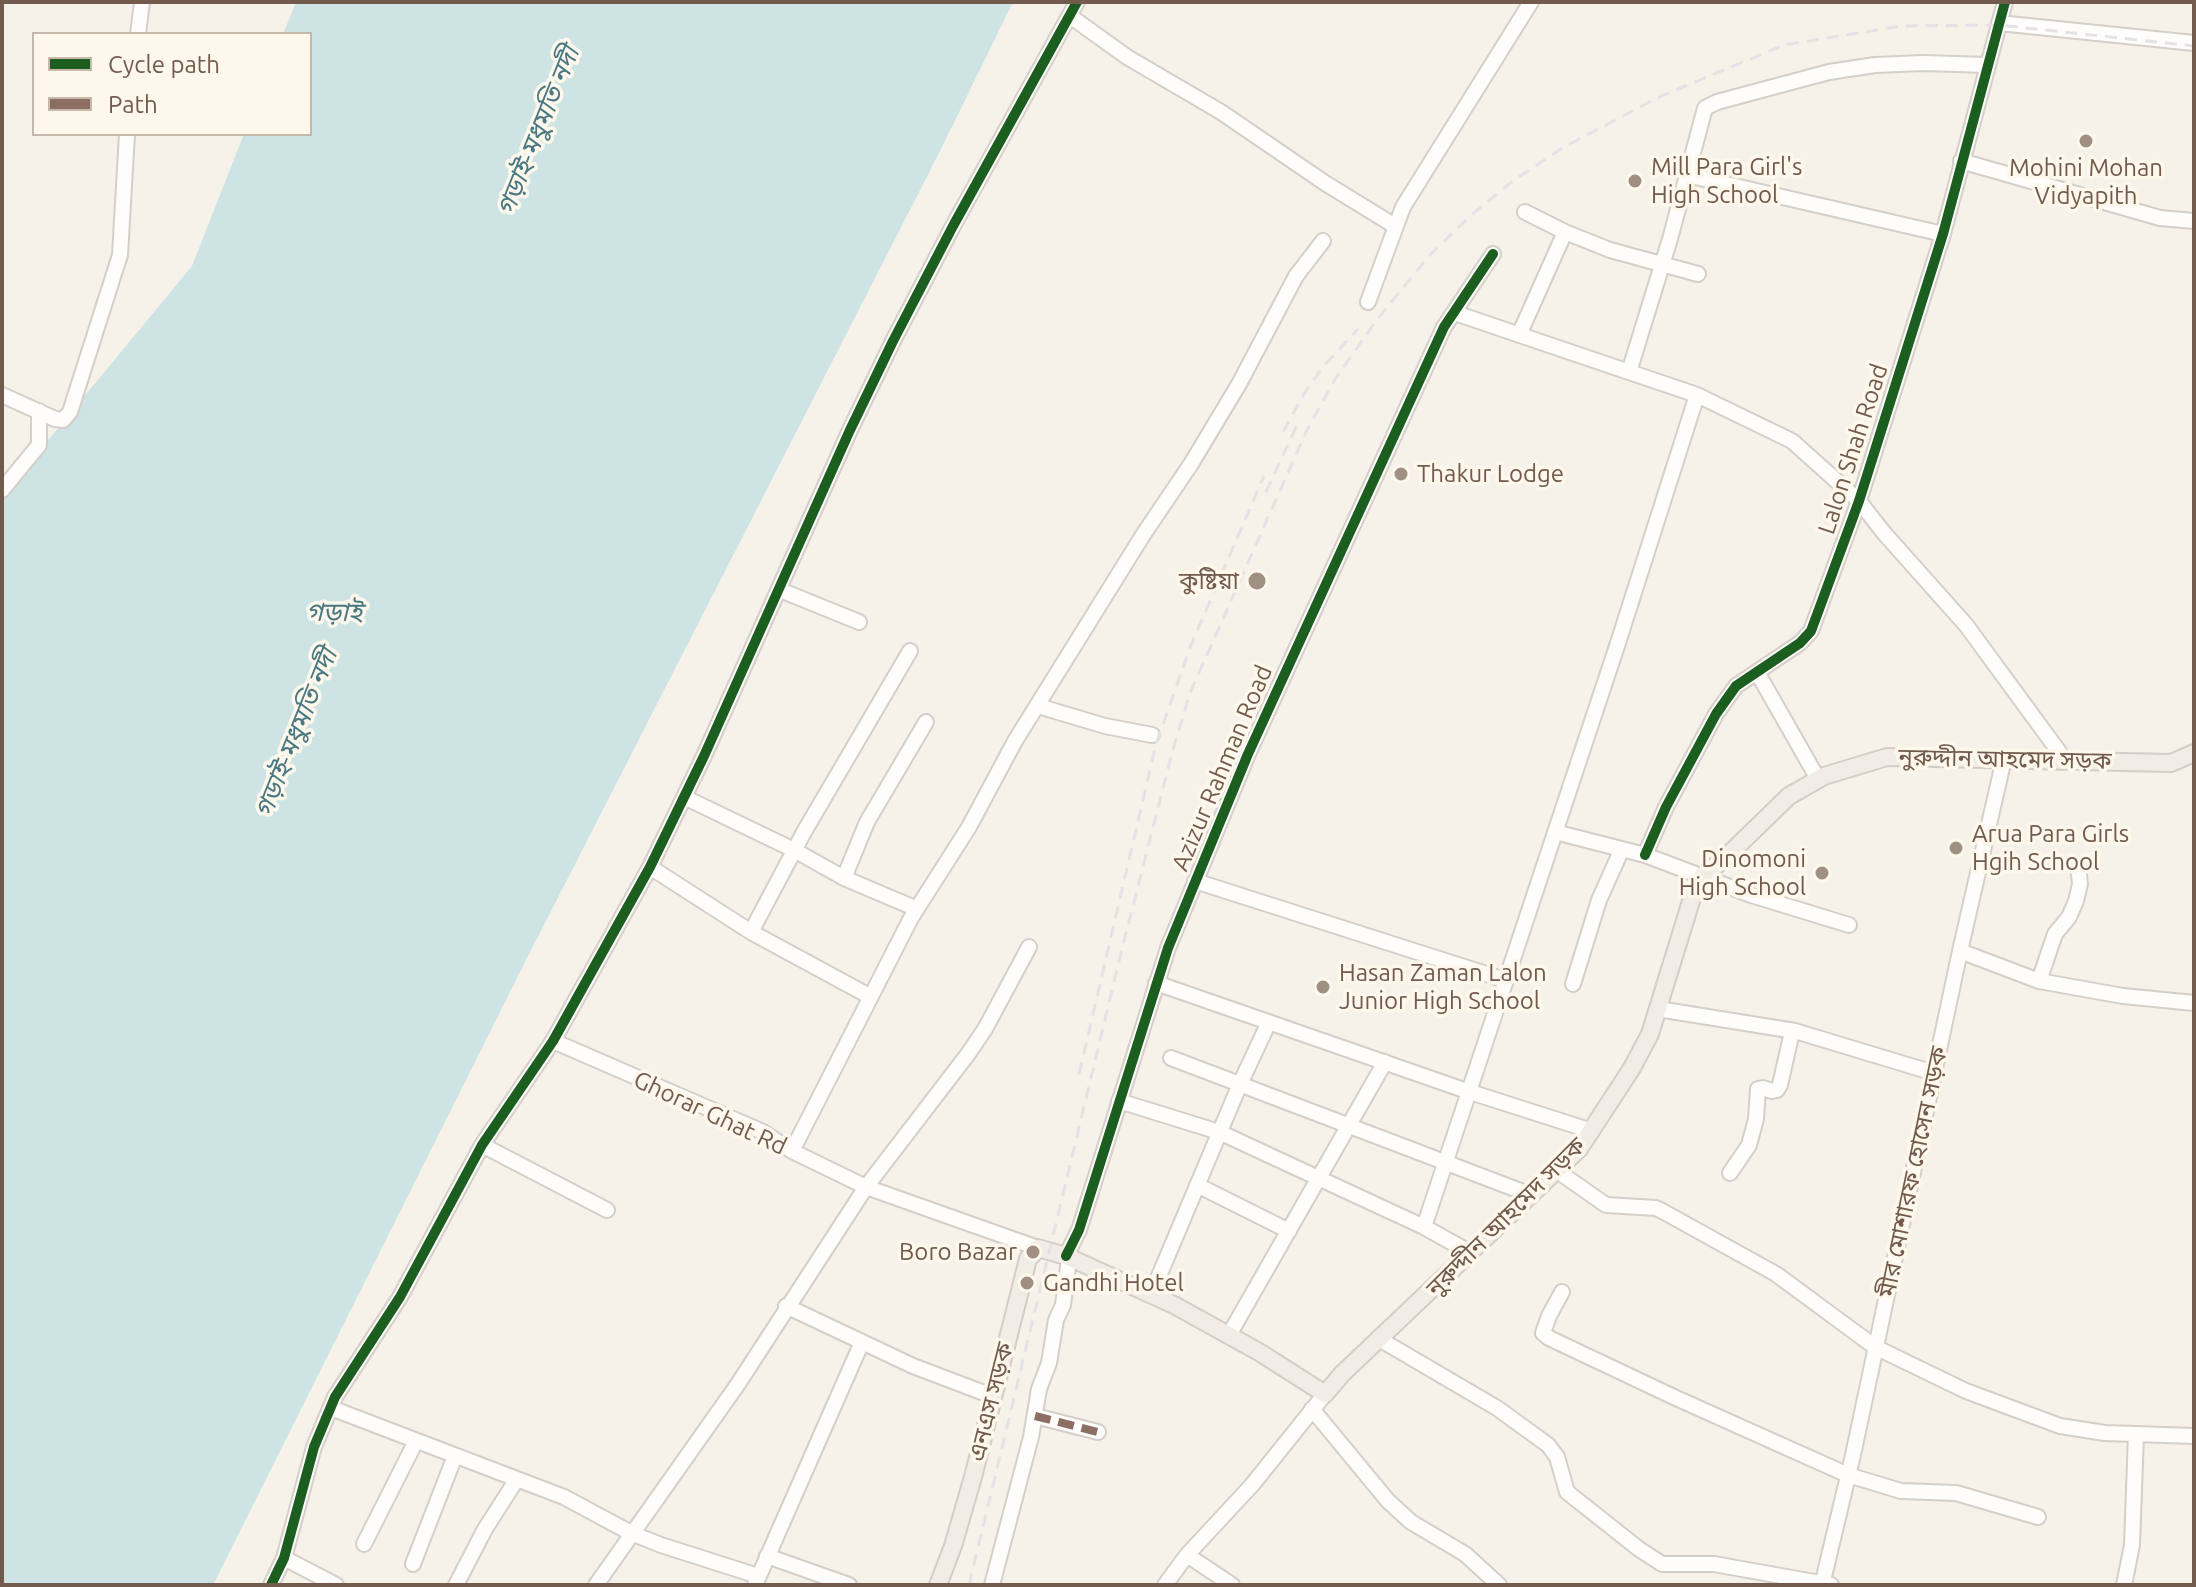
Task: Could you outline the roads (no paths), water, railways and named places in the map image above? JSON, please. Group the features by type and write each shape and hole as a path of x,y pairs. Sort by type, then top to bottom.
{"main road":[{"name":"নুরুদ্দীন আহমেদ সড়ক","path":"1325,1394 1342,1374 1579,1149 1632,1068 1650,1034 1692,898 1702,876 1722,861 1789,796 1818,779 1887,757 2171,763 2194,753"},
{"path":"1038,1248 1067,1257 1151,1295 1229,1335 1325,1394"},
{"name":"এনএস সড়ক","path":"938,1585 957,1532 1028,1259 1038,1248"}],"street":[{"path":"138,32 142,2"},
{"path":"271,1585 284,1558 314,1447 331,1408 400,1297 482,1145 553,1041 650,867 893,341 1077,2"},
{"path":"1368,302 1403,207 1531,2"},
{"name":"Lalon Shah Road","path":"1645,855 1666,807 1716,714 1736,686 1800,643 1811,631 1859,501 1943,234 2005,2"},
{"path":"1070,16 1127,57 1209,104 1325,183 1395,226"},
{"path":"1999,23 2194,43"},
{"path":"1629,372 1705,108 1829,72 1875,65 1988,65"},
{"path":"2,395 58,420 63,420 70,412 120,255 127,136"},
{"path":"1961,161 2148,214 2194,221"},
{"path":"1687,175 1943,234"},
{"path":"1525,212 1565,232 1661,266 1698,274"},
{"path":"1519,335 1565,232"},
{"path":"792,1151 917,909 969,827 991,782 1143,535 1191,464 1239,384 1296,276 1323,241"},
{"name":"Azizur Rahman Road","path":"992,1585 1035,1416 1039,1389 1049,1363 1056,1320 1063,1305 1067,1257 1079,1230 1156,983 1248,754 1357,513 1444,327 1493,254"},
{"path":"1455,313 1697,395 1792,441 1859,501 1966,625 2065,760"},
{"path":"1424,1227 1697,395"},
{"path":"2,490 39,445 39,411"},
{"path":"780,590 859,622"},
{"path":"751,932 794,850 910,651"},
{"path":"1757,672 1818,779"},
{"path":"1038,706 1105,726 1152,735"},
{"path":"844,878 867,822 926,722"},
{"name":"মীর মোশারফ হোসেন সড়ক","path":"1825,1584 2004,759"},
{"path":"684,797 844,878 917,909"},
{"path":"1555,832 1645,855 1751,895 1849,925"},
{"path":"1573,984 1599,900 1622,849"},
{"path":"2039,981 2055,934 2069,917 2076,901 2080,884 2078,866"},
{"path":"650,867 751,932 871,997"},
{"path":"1195,881 1505,980"},
{"path":"596,1585 738,1384 866,1187 985,1029 1029,947"},
{"path":"1960,951 2039,981 2123,996 2194,1003"},
{"path":"1156,983 1592,1131"},
{"path":"1658,1009 1792,1032 1934,1073"},
{"path":"1151,1295 1269,1022"},
{"path":"1730,1173 1749,1145 1756,1119 1758,1089 1772,1091 1780,1085 1792,1032"},
{"name":"Ghorar Ghat Rd","path":"553,1041 763,1132 792,1151 866,1187 1038,1248"},
{"path":"1171,1058 1531,1195"},
{"path":"1229,1335 1385,1062"},
{"path":"1119,1101 1219,1132 1424,1227 1471,1253"},
{"path":"482,1145 607,1210"},
{"path":"1556,1170 1606,1205 1656,1208 1664,1212 1776,1274 1875,1347 1966,1391 2060,1426 2105,1433 2194,1436"},
{"path":"1197,1185 1289,1231"},
{"path":"1562,1292 1544,1326 1543,1333 1549,1338 1848,1475 1901,1491 1956,1493 2038,1517"},
{"path":"786,1306 913,1366 992,1396"},
{"path":"1381,1340 1497,1408 1548,1445 1557,1457 1567,1492 1662,1564 1714,1564 1825,1584"},
{"path":"331,1408 564,1497 631,1533 756,1580 862,1342"},
{"name":"নুরুদ্দীন আহমেদ সড়ক","path":"1165,1585 1187,1555 1252,1485 1325,1394"},
{"path":"1312,1409 1388,1501 1411,1522 1465,1554 1499,1585"},
{"path":"1035,1416 1098,1432"},
{"path":"2124,1585 2132,1545 2136,1434"},
{"path":"364,1544 416,1441"},
{"path":"413,1564 455,1456"},
{"path":"456,1585 485,1529 517,1479"},
{"path":"1187,1555 1232,1585"},
{"path":"767,1556 849,1585"},
{"path":"284,1558 336,1585"}],"water":[{"name":"গড়াই","path":"296,2 1013,2 940,151 527,958 213,1585 2,1585 2,496 192,266 243,136 312,136 312,32 284,32"}],"railway":[{"path":"969,1585 1121,953 1190,693 1307,430 1335,379 1376,321 1428,257 1469,217 1514,180 1564,147 1659,97 1784,45 1901,26 1998,25 2194,46"},
{"path":"1283,432 1322,368 1358,329"},
{"path":"1266,492 1298,423"},
{"path":"1079,1074 1156,744 1191,645 1264,476"}],"place":[{"name":"Mohini Mohan Vidyapith","path":"2086,141"},
{"name":"Mill Para Girl's High School","path":"1635,181"},
{"name":"Thakur Lodge","path":"1401,474"},
{"name":"কুষ্টিয়া","path":"1257,581"},
{"name":"Arua Para Girls Hgih School","path":"1956,848"},
{"name":"Dinomoni High School","path":"1822,873"},
{"name":"Hasan Zaman Lalon Junior High School","path":"1323,987"},
{"name":"Boro Bazar","path":"1033,1252"},
{"name":"Gandhi Hotel","path":"1027,1283"}],"water label":[{"name":"গড়াই-মধুমতি নদী","path":"538,131"},
{"name":"গড়াই-মধুমতি নদী","path":"296,733"}]}
